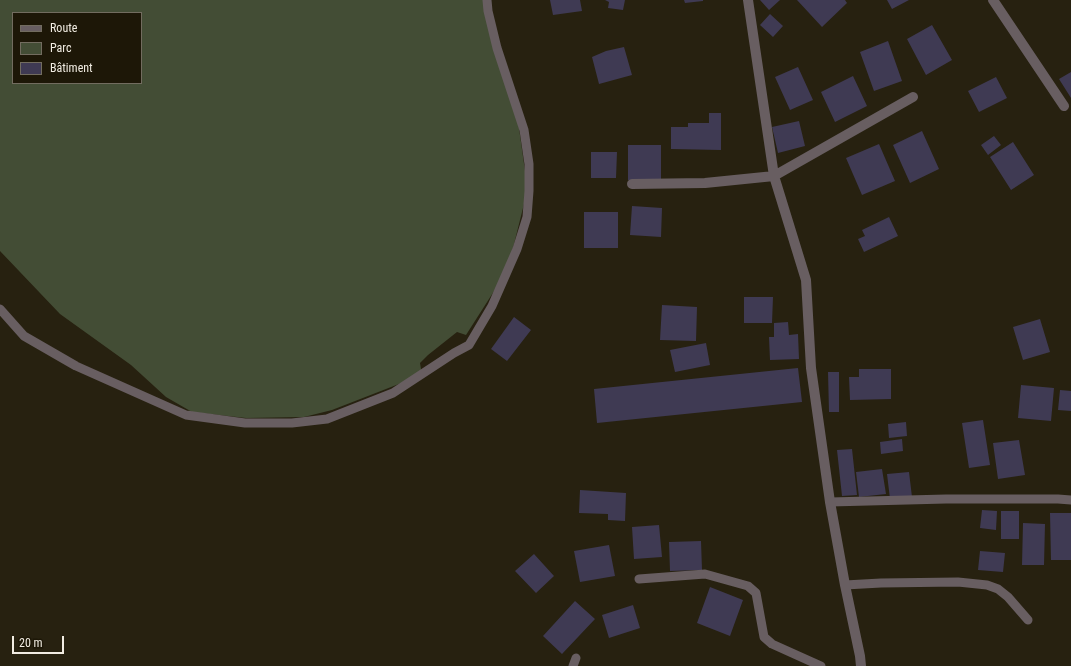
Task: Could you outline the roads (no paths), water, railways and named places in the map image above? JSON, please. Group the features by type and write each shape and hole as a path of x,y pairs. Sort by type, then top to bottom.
{"street":[{"path":"748,0 774,176 806,280 811,368 830,502 861,666"},
{"path":"993,0 1064,106"},
{"path":"632,184 705,183 774,176 913,97"}],"lane":[{"path":"0,309 24,336 70,362 186,415 245,423 292,423 327,419 393,393 454,353 469,345 492,306 517,249 527,217 530,191 529,164 524,130 497,48 488,11 487,0"},
{"path":"830,502 946,499 1071,500"},
{"path":"639,579 705,574 748,586 756,593 764,636 772,644 821,666"},
{"path":"845,585 935,582 958,582 987,585 998,589 1008,597 1028,620"}]}
